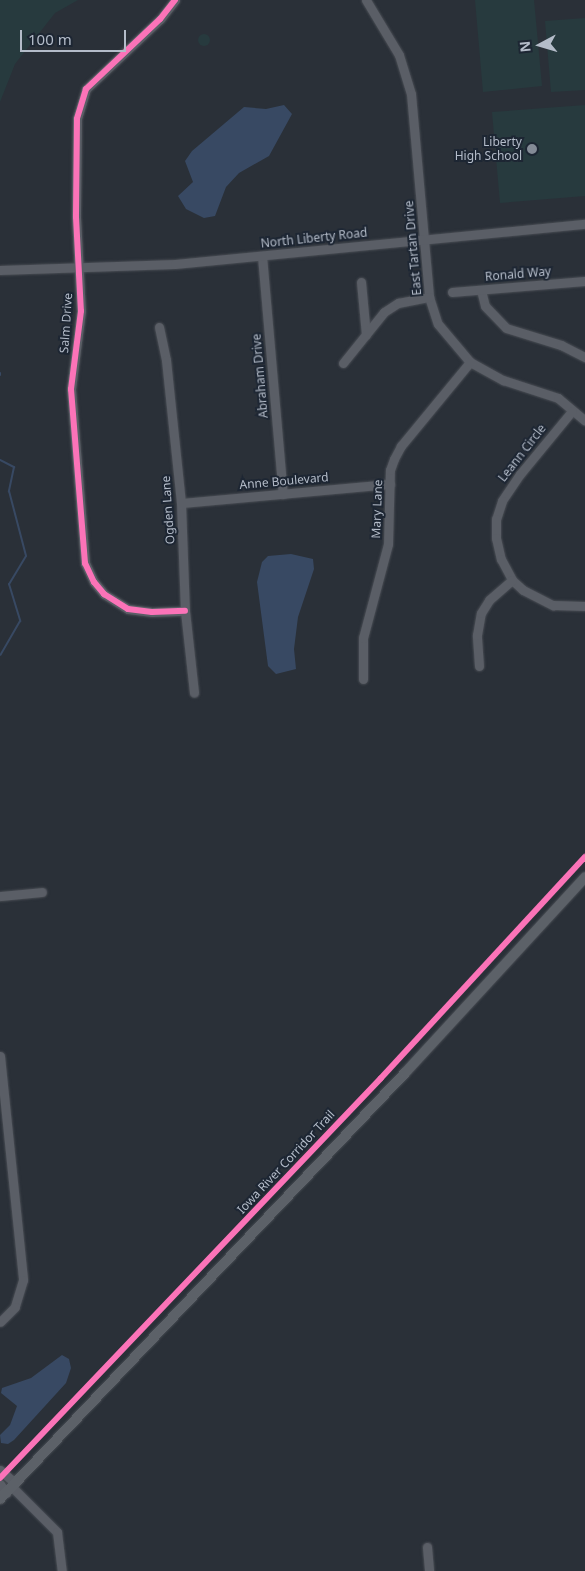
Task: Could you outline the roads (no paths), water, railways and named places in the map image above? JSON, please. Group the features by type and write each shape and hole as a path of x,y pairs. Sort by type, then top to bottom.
{"main road":[{"path":"7,1489 405,1073 585,876"}],"street":[{"name":"Salm Drive","path":"175,0 154,26 86,89 75,140 81,311 72,389 85,563 104,594 128,609 152,612 186,611"},
{"name":"East Tartan Drive","path":"366,0 399,55 411,94 429,297 438,324 470,362 503,380 546,392 585,421"},
{"name":"North Liberty Road","path":"0,270 175,264 585,224"},
{"name":"Abraham Drive","path":"262,256 283,494"},
{"name":"Ronald Way","path":"452,292 585,281"},
{"path":"361,282 366,334"},
{"path":"481,290 485,306 506,328 562,345 585,357"},
{"path":"342,364 384,312 398,303 429,297"},
{"name":"Ogden Lane","path":"159,327 166,360 181,503 186,611 194,693"},
{"name":"Mary Lane","path":"363,679 363,638 388,544 390,470 400,446 470,362"},
{"name":"Leann Circle","path":"572,411 520,474 502,501 496,520 496,538 501,559 512,580 538,600 553,605 585,606"},
{"name":"Anne Boulevard","path":"181,503 390,484"},
{"path":"479,666 477,636 481,613 489,600 512,580"},
{"path":"0,896 42,892"},
{"path":"0,1056 23,1280 15,1307 0,1322"},
{"path":"0,1470 7,1489 57,1532 62,1571"},
{"path":"427,1547 429,1571"}],"water":[{"path":"284,105 292,114 269,156 239,173 226,187 215,216 204,218 186,209 178,196 193,182 185,161 192,151 244,107 266,109"},
{"path":"291,554 313,559 314,569 298,617 294,649 296,669 276,674 268,666 257,582 262,562 268,556"},
{"path":"62,1355 69,1359 71,1368 66,1383 14,1440 8,1444 1,1443 0,1435 10,1425 17,1406 1,1393 2,1388 31,1378"}],"waterway":[{"path":"0,460 14,467 9,491 26,556 9,584 20,621 0,655"}],"place":[{"name":"Liberty High School","path":"532,149"}]}
